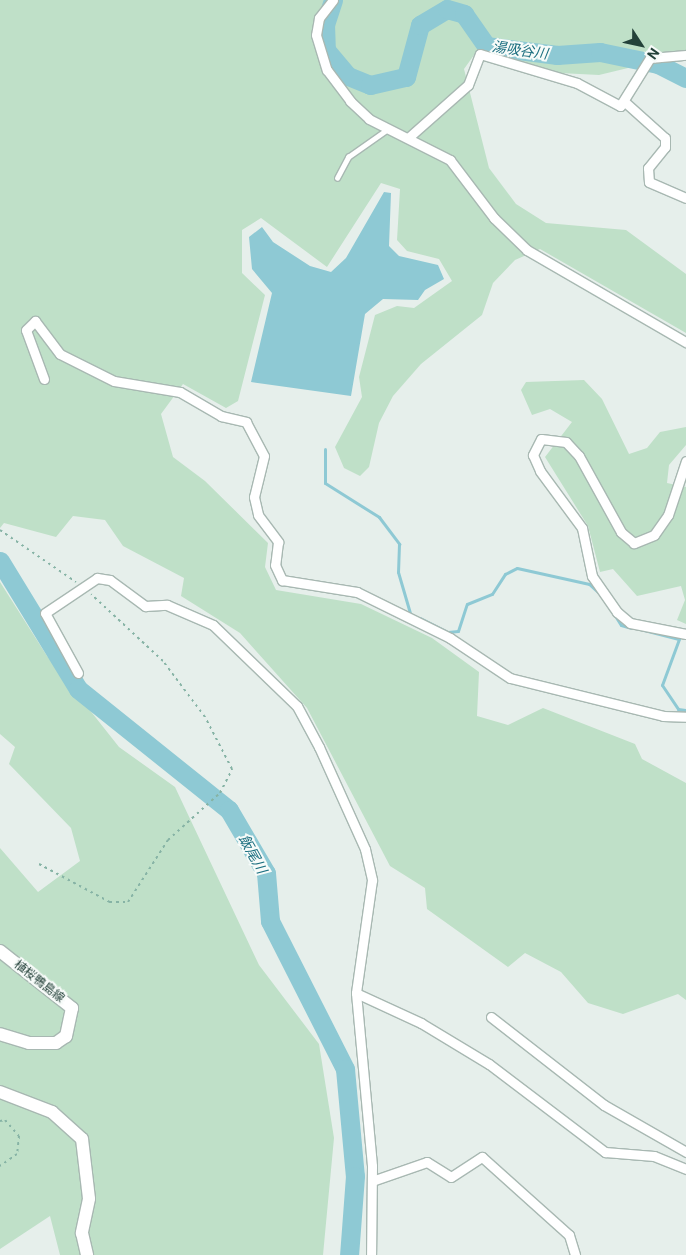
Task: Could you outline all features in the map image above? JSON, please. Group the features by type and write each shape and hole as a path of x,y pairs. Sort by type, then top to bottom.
{"main road":[{"name":"植桜鴨島線","path":"0,951 72,1008 66,1036 56,1043 29,1044 0,1034"},
{"path":"0,1092 52,1112 82,1139 89,1200 82,1233 87,1255"}],"street":[{"path":"327,4 316,35 327,70 350,101 388,129 450,160 494,218 527,250 686,342"},
{"path":"408,138 468,85 474,60 480,54 577,83 612,105 626,103"},
{"path":"626,103 644,66 650,58 686,55"},
{"path":"626,103 665,138 665,147 648,168 649,182 686,198"},
{"path":"44,379 26,330 35,321 60,354 114,381 180,392 221,416 246,422 264,456 254,497 258,515 278,542 275,565 282,580 357,592 450,638 510,678 663,716 686,717"},
{"path":"686,461 668,515 654,536 634,543 620,532 580,456 566,442 542,439 533,455 540,471 582,528 592,576 617,612 630,623 686,634"},
{"path":"78,673 45,613 97,578 110,580 145,606 167,605 213,625 297,706 365,849 372,880 356,993 372,1181 371,1255"},
{"path":"356,993 420,1024 489,1064 605,1152 654,1156 686,1169"},
{"path":"491,1017 604,1105 686,1152"},
{"path":"372,1181 427,1162 451,1177 482,1157 569,1235 576,1255"}],"lane":[{"path":"337,178 348,157 388,129"}],"path":[{"path":"0,530 84,588 158,655 205,717 232,769 220,793 209,805 168,840 128,902 110,902 39,864"},
{"path":"0,1121 5,1120 19,1136 17,1154 0,1166"}],"green space":[{"path":"0,0 686,0 686,54 599,75 540,72 482,44 464,69 489,168 516,204 546,223 626,230 686,274 686,333 540,249 515,260 493,283 482,315 421,364 393,396 379,423 369,467 360,476 344,468 335,447 362,397 359,377 375,315 397,306 414,308 452,281 439,259 407,251 397,240 400,189 381,183 327,267 261,218 242,230 242,273 265,295 238,401 226,408 183,384 161,414 173,457 205,481 268,543 265,567 276,590 361,604 432,638 479,672 477,716 508,725 543,708 635,744 642,759 686,783 686,1000 678,994 623,1014 588,1003 561,972 525,953 508,967 427,909 425,888 390,866 307,708 240,633 181,596 184,578 123,546 105,520 73,516 56,537 4,523 0,528"},
{"path":"584,380 602,399 629,454 647,448 660,432 686,427 686,445 669,465 667,483 686,487 686,624 677,620 685,600 681,586 637,596 613,569 600,572 588,526 545,457 572,422 550,409 532,415 521,390 526,382"},
{"path":"0,582 47,656 119,747 175,787 259,965 319,1044 334,1138 323,1255 60,1255 50,1216 0,1249 0,848 38,892 80,861 71,828 9,764 15,747 0,734"}],"water":[{"path":"384,192 391,193 389,246 399,256 438,265 444,279 425,290 418,300 383,299 365,314 351,396 251,382 272,293 252,269 249,237 262,227 273,242 310,266 331,272 346,258"}],"waterway":[{"name":"湯吸谷川","path":"333,0 325,24 326,50 348,76 370,85 406,77 420,25 447,9 464,14 486,46 557,55 600,52 658,64 686,78"},
{"path":"325,449 325,483 379,517 399,544 398,572 410,613"},
{"name":"飯尾川","path":"0,561 78,689 229,810 266,873 270,921 345,1069 355,1176 349,1255"},
{"path":"420,618 448,632 458,631 467,604 492,594 505,574 517,568 589,584 599,593"},
{"path":"614,614 621,625 631,628"},
{"path":"640,629 679,639 662,685 678,709 686,710"}]}
